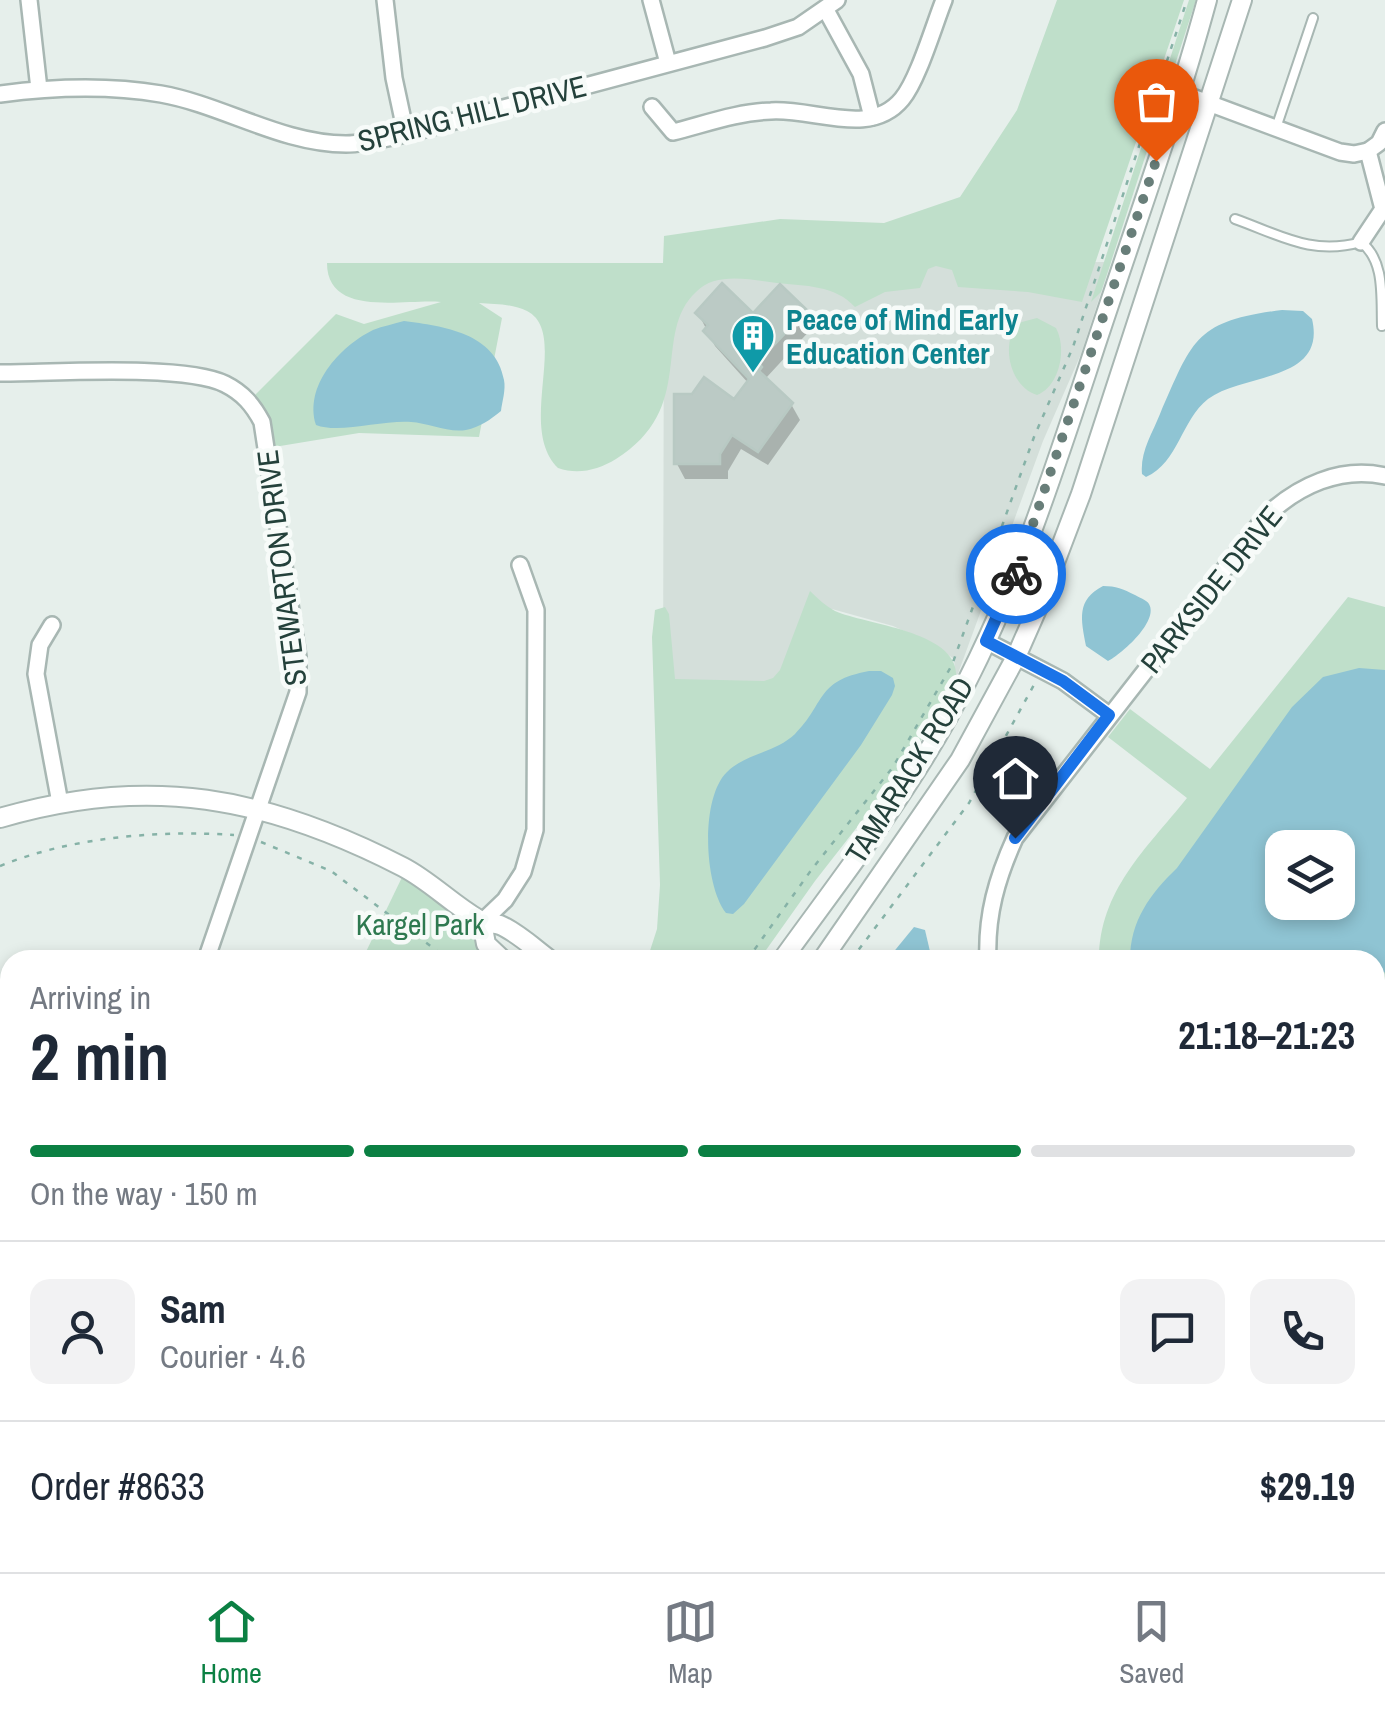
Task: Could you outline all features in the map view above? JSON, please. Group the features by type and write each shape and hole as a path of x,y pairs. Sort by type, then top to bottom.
{"street":[{"path":"29,0 39,89"},
{"path":"385,0 394,78 406,134"},
{"path":"651,0 668,63"},
{"path":"652,107 673,132 772,110 858,120 887,114 905,96 944,0"},
{"name":"TAMARACK ROAD","path":"789,950 915,772 949,716 986,641 1035,524 1207,0"},
{"name":"TAMARACK ROAD","path":"829,950 942,790 1016,657 1081,494 1242,0"},
{"path":"832,5 861,74 872,118"},
{"name":"SPRING HILL DRIVE","path":"0,94 92,88 162,94 321,142 348,144 406,134 798,27 832,5"},
{"path":"1178,92 1340,152 1368,151 1379,144 1385,131"},
{"path":"1361,242 1384,209 1368,151"},
{"name":"STEWARTON DRIVE","path":"0,373 194,375 222,382 253,405 267,440 299,674 293,715 209,950"},
{"name":"PARKSIDE DRIVE","path":"988,950 994,891 1015,838 1266,516 1288,495 1333,477 1385,476"},
{"path":"482,922 505,900 523,872 535,830 536,610 520,565"},
{"path":"52,625 40,645 36,674 60,803"},
{"path":"986,641 1063,681 1109,715"},
{"path":"0,818 97,798 172,794 211,798 320,830 406,869 482,922 501,926 536,950"},
{"path":"482,922 486,944 492,950"}],"lane":[{"path":"1275,129 1313,18"},
{"path":"1235,219 1317,248 1335,249 1361,242 1372,250 1381,264 1382,326"}],"path":[{"path":"754,950 812,869 894,767 952,665 1034,437 1073,347 1187,0"},
{"path":"858,950 968,803 1041,670"}],"shaded area":[{"path":"1111,262 1081,354 1043,441 956,679 954,659 933,644 893,626 832,609 783,697 663,698 664,263"}],"green space":[{"path":"1057,0 1184,0 1082,302 1028,292 958,287 952,270 936,266 928,269 920,288 885,292 855,307 838,294 819,288 745,279 713,281 696,292 683,309 657,417 641,439 616,459 580,471 558,468 546,450 541,429 544,339 539,322 522,309 479,303 502,318 479,437 359,433 268,448 249,401 336,314 364,324 441,302 354,299 340,292 331,281 327,263 663,263 664,236 780,219 884,223 960,197 1017,110"},
{"path":"1189,0 1196,0 1101,292 1091,302"},
{"path":"1037,318 1056,328 1061,356 1051,384 1037,395 1014,374 1009,353 1018,323"},
{"path":"810,591 835,611 929,640 954,663 956,679 911,758 766,950 650,950 657,929 660,885 652,637 655,610 665,607 669,614 675,679 764,681 780,670"},
{"path":"1348,597 1385,607 1385,950 1100,950 1107,913 1116,892 1141,853 1187,798 1108,737 1130,709 1210,769"},
{"name":"Kargel Park","path":"406,869 482,922 497,950 367,950"}],"water":[{"path":"1282,310 1303,311 1312,319 1313,339 1307,354 1279,373 1208,399 1166,461 1146,477 1142,474 1150,436 1181,368 1201,338 1231,320"},
{"path":"404,321 451,329 479,342 490,352 504,380 501,411 480,425 459,431 411,422 336,428 316,425 315,396 337,357 373,330"},
{"path":"1103,586 1119,588 1142,599 1151,611 1138,636 1108,661 1086,646 1082,619 1088,597"},
{"path":"1359,668 1385,670 1385,950 1131,950 1138,921 1150,898 1177,868 1292,707 1323,677"},
{"path":"869,671 881,671 893,678 892,695 861,745 744,904 733,914 726,913 713,883 708,842 712,801 718,784 735,766 795,734 830,687"},
{"path":"914,927 925,930 930,950 895,950"}],"building":[{"name":"Peace of Mind Early Education Center","path":"722,283 753,313 780,284 807,310 758,362 762,367 759,371 793,403 758,452 732,435 720,454 720,464 674,464 674,394 692,394 704,377 734,399 749,379 703,331 708,325 695,313"}],"way so far":[{"path":"1016,574 1156,161"}],"place":[{"name":"Peace of Mind Early Education Center","path":"753,374"}],"route":[{"path":"1015,838 1109,715 1063,681 986,641 1016,574"}]}
